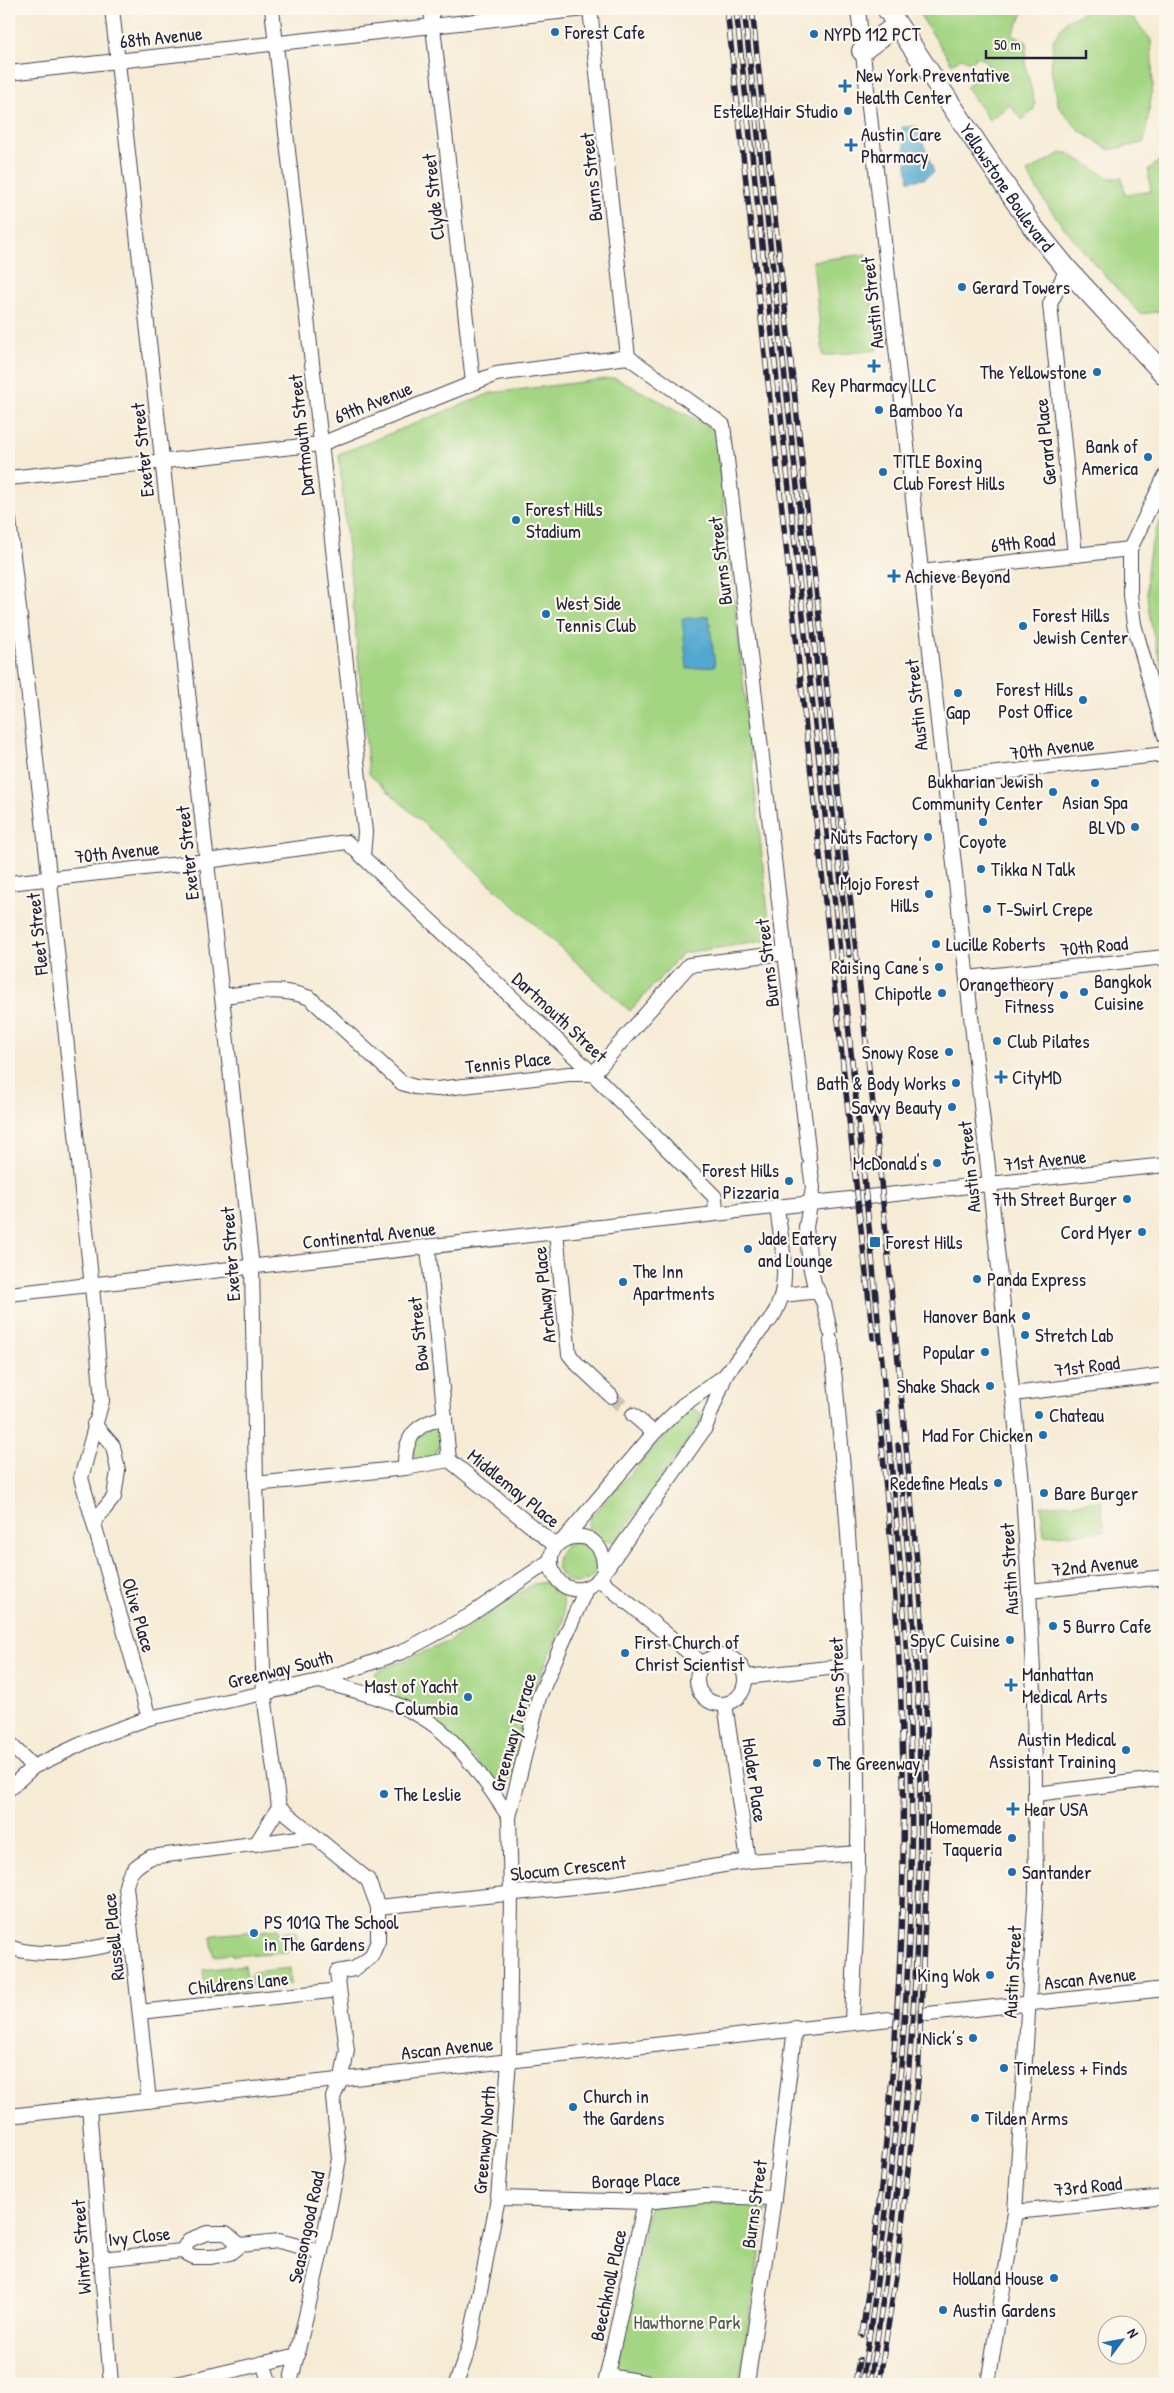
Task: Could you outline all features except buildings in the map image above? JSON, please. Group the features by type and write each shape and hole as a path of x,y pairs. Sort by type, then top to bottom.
{"street":[{"name":"Exeter Street","path":"112,9 252,1267 256,1484 264,1695"},
{"name":"Dartmouth Street","path":"272,9 365,832 363,856"},
{"name":"Clyde Street","path":"431,9 473,382"},
{"name":"68th Avenue","path":"9,73 585,9"},
{"name":"Burns Street","path":"590,9 628,357 723,425 813,1188 806,1227 810,1266 824,1304 830,1336 847,1522 856,1665 858,1853 852,2023"},
{"name":"Austin Street","path":"858,9 990,1185 1023,1491 1029,1591 1034,1692 1036,1891 1015,2212 988,2384"},
{"path":"862,51 892,17"},
{"name":"Yellowstone Boulevard","path":"892,17 1032,226 1067,269 1165,375"},
{"name":"Gerard Place","path":"1067,269 1050,304 1075,555"},
{"name":"69th Avenue","path":"9,478 321,444 496,374 628,357"},
{"path":"1165,476 1130,549 1130,609 1165,736"},
{"name":"Fleet Street","path":"9,520 50,878 93,1284"},
{"name":"69th Road","path":"921,572 1130,549"},
{"name":"70th Avenue","path":"944,779 1165,754"},
{"name":"Dartmouth Street","path":"347,842 593,1074 715,1197 716,1213"},
{"name":"70th Avenue","path":"9,882 207,861 347,842"},
{"path":"593,1074 689,965 784,953"},
{"name":"70th Road","path":"967,978 1165,957"},
{"name":"Tennis Place","path":"222,996 275,990 293,992 310,998 402,1083 415,1087 437,1089 569,1074 593,1074"},
{"name":"71st Avenue","path":"777,1207 1165,1165"},
{"path":"726,1374 705,1428 601,1575 586,1589 573,1590 561,1584 552,1574 551,1560 560,1542 654,1433 682,1405 726,1374 767,1323 783,1295 784,1277 777,1207"},
{"name":"Continental Avenue","path":"9,1294 777,1207"},
{"name":"Archway Place","path":"556,1233 570,1354 577,1364 611,1396"},
{"name":"Bow Street","path":"428,1247 449,1460"},
{"name":"Olive Place","path":"93,1284 102,1401 94,1424 81,1478 149,1718"},
{"path":"783,1295 818,1291"},
{"name":"71st Road","path":"1012,1394 1165,1375"},
{"path":"632,1415 654,1433"},
{"path":"404,1468 404,1453 412,1436 430,1420 445,1417"},
{"path":"94,1424 113,1446 118,1470 114,1497 94,1522"},
{"path":"256,1484 404,1468 449,1460"},
{"name":"Middlemay Place","path":"449,1460 560,1542"},
{"path":"560,1542 576,1536 589,1538 599,1546 604,1558 601,1575"},
{"name":"Greenway South","path":"9,1789 33,1767 94,1738 149,1718 319,1682 402,1652 467,1618 551,1560"},
{"path":"601,1575 702,1664"},
{"name":"72nd Avenue","path":"1029,1591 1165,1577"},
{"name":"Greenway Terrace","path":"511,1894 509,1817 539,1697 586,1589"},
{"path":"723,1655 734,1659 742,1667 746,1677 741,1694 725,1704 707,1699 700,1692 697,1682 702,1664 712,1657 723,1655"},
{"path":"746,1677 856,1665"},
{"path":"319,1682 393,1704 434,1726 458,1747 509,1817"},
{"path":"256,1844 279,1807 264,1695"},
{"name":"Holder Place","path":"725,1704 748,1861"},
{"path":"9,1743 33,1767"},
{"path":"1036,1794 1165,1778"},
{"path":"279,1807 368,1880 378,1907 378,1941 371,1956 354,1969 337,1972 339,1990"},
{"path":"256,1844 314,1836"},
{"name":"Russell Place","path":"149,2101 126,1886 128,1875 136,1865 150,1857 256,1844"},
{"name":"Slocum Crescent","path":"378,1907 614,1883 748,1861 858,1853"},
{"name":"Greenway North","path":"456,2384 469,2347 498,2198 509,2061 511,1894"},
{"path":"9,1947 20,1951 55,1952 132,1941"},
{"name":"Ascan Avenue","path":"928,2014 1165,1989"},
{"name":"Childrens Lane","path":"140,2012 339,1990"},
{"name":"Seasongood Road","path":"290,2384 321,2252 339,2158 333,2097 342,2078 347,2050 339,1990"},
{"name":"Ascan Avenue","path":"9,2116 890,2018"},
{"name":"Burns Street","path":"747,2384 774,2198 795,2028"},
{"name":"Winter Street","path":"89,2107 110,2384"},
{"name":"Borage Place","path":"498,2198 645,2202 704,2196 774,2198"},
{"name":"73rd Road","path":"1015,2212 1165,2196"},
{"name":"Beechknoll Place","path":"606,2380 645,2202"},
{"name":"Ivy Close","path":"182,2250 189,2240 208,2233 226,2233 240,2245"},
{"name":"Ivy Close","path":"100,2259 182,2250 194,2257 210,2257 230,2252 240,2245 278,2241 321,2252"},
{"path":"176,2384 298,2355"},
{"path":"263,2363 270,2384"},
{"path":"606,2380 656,2384"}],"green space":[{"path":"916,9 1025,9 1012,35 1027,42 1025,63 1035,105 1033,111 1022,120 1010,105 989,120 966,87 972,82 972,71 988,68 985,60 976,56 972,63 961,58 952,64"},
{"path":"1113,9 1134,19 1151,40 1153,86 1144,143 1109,150 1079,130 1059,107 1051,70 1053,41 1066,21 1089,10"},
{"path":"1061,153 1068,153 1109,178 1122,178 1125,195 1151,191 1148,170 1165,156 1165,311 1140,314 1079,246 1051,211 1027,172"},
{"path":"867,254 877,350 823,356 813,261"},
{"name":"West Side Tennis Club","path":"615,378 716,430 771,940 683,953 630,1011 369,774 339,454 491,393"},
{"path":"1165,511 1165,678 1149,614 1147,574 1155,533"},
{"path":"689,1409 696,1410 702,1414 698,1426 615,1542 600,1538 588,1528 590,1518"},
{"path":"437,1426 442,1434 438,1449 433,1456 417,1460 412,1453 415,1442 420,1435"},
{"path":"1101,1501 1104,1531 1044,1536 1041,1506"},
{"path":"581,1543 588,1546 594,1552 597,1563 596,1571 588,1580 581,1583 573,1583 566,1580 558,1571 557,1559 560,1552 569,1544"},
{"path":"546,1582 563,1598 564,1621 531,1697 512,1776 506,1784 501,1786 492,1783 477,1760 375,1692 371,1682 376,1672 448,1642 533,1584"},
{"path":"278,1929 278,1933 296,1931 299,1948 297,1951 233,1956 232,1953 214,1955 211,1938 213,1935"},
{"path":"245,1965 249,1991 206,1996 203,1970"},
{"path":"290,1968 291,1983 252,1987 250,1975 253,1972"},
{"name":"Hawthorne Park","path":"682,2202 762,2204 766,2209 739,2384 672,2384 622,2373 615,2368 649,2207"}],"water":[{"path":"917,126 934,172 924,179 909,181 902,127"},
{"path":"709,616 715,666 687,669 682,619"}],"tunnel":[{"path":"611,1396 633,1415"},
{"path":"890,2019 928,2014"}],"railway":[{"path":"727,9 873,1338"},
{"path":"736,9 862,1152 898,1540 909,1690 912,1809 911,1892 902,2057 885,2221 862,2384"},
{"path":"744,9 849,955"},
{"path":"752,9 878,1150 921,1604 927,1727 927,1871 918,2080 897,2269 879,2384"},
{"path":"862,2335 881,2185 896,2035 903,1884 902,1733 899,1653 879,1413"},
{"path":"870,2384 893,2221 902,2140 910,2058 919,1893 918,1693 911,1587 898,1445"},
{"path":"855,2384 859,2360"}],"place":[{"name":"Forest Cafe","path":"555,32"},
{"name":"NYPD 112 PCT","path":"814,34"},
{"name":"New York Preventative Health Center","path":"845,86"},
{"name":"Estelle Hair Studio","path":"848,111"},
{"name":"Austin Care Pharmacy","path":"851,145"},
{"name":"Gerard Towers","path":"962,287"},
{"name":"Rey Pharmacy LLC","path":"874,366"},
{"name":"The Yellowstone","path":"1097,372"},
{"name":"Bamboo Ya","path":"879,410"},
{"name":"Bank of America","path":"1148,457"},
{"name":"TITLE Boxing Club Forest Hills","path":"883,472"},
{"name":"Forest Hills Stadium","path":"516,520"},
{"name":"Achieve Beyond","path":"894,576"},
{"name":"West Side Tennis Club","path":"546,614"},
{"name":"Forest Hills Jewish Center","path":"1023,626"},
{"name":"Gap","path":"958,693"},
{"name":"Forest Hills Post Office","path":"1083,700"},
{"name":"Asian Spa","path":"1095,783"},
{"name":"Bukharian Jewish Community Center","path":"1053,792"},
{"name":"Coyote","path":"983,822"},
{"name":"BLVD","path":"1135,827"},
{"name":"Nuts Factory","path":"928,837"},
{"name":"Tikka N Talk","path":"981,869"},
{"name":"Mojo Forest Hills","path":"929,894"},
{"name":"T-Swirl Crepe","path":"987,909"},
{"name":"Lucille Roberts","path":"936,944"},
{"name":"Raising Cane's","path":"939,967"},
{"name":"Bangkok Cuisine","path":"1084,992"},
{"name":"Chipotle","path":"942,993"},
{"name":"Orangetheory Fitness","path":"1064,995"},
{"name":"Club Pilates","path":"997,1041"},
{"name":"Snowy Rose","path":"949,1052"},
{"name":"CityMD","path":"1001,1077"},
{"name":"Bath & Body Works","path":"956,1083"},
{"name":"Savvy Beauty","path":"952,1107"},
{"name":"McDonald's","path":"937,1163"},
{"name":"Forest Hills Pizzaria","path":"789,1181"},
{"name":"7th Street Burger","path":"1127,1199"},
{"name":"Cord Myer","path":"1142,1232"},
{"name":"Forest Hills","path":"875,1242"},
{"name":"Jade Eatery and Lounge","path":"748,1249"},
{"name":"Panda Express","path":"977,1279"},
{"name":"The Inn Apartments","path":"623,1282"},
{"name":"Hanover Bank","path":"1026,1316"},
{"name":"Stretch Lab","path":"1025,1335"},
{"name":"Popular","path":"985,1352"},
{"name":"Shake Shack","path":"990,1386"},
{"name":"Chateau","path":"1039,1415"},
{"name":"Mad For Chicken","path":"1043,1435"},
{"name":"Redefine Meals","path":"998,1483"},
{"name":"Bare Burger","path":"1044,1493"},
{"name":"5 Burro Cafe","path":"1053,1626"},
{"name":"SpyC Cuisine","path":"1010,1640"},
{"name":"First Church of Christ Scientist","path":"625,1653"},
{"name":"Manhattan Medical Arts","path":"1011,1685"},
{"name":"Mast of Yacht Columbia","path":"468,1697"},
{"name":"Austin Medical Assistant Training","path":"1126,1750"},
{"name":"The Greenway","path":"817,1763"},
{"name":"The Leslie","path":"384,1794"},
{"name":"Hear USA","path":"1013,1809"},
{"name":"Homemade Taqueria","path":"1012,1838"},
{"name":"Santander","path":"1012,1872"},
{"name":"PS 101Q The School in The Gardens","path":"254,1933"},
{"name":"King Wok","path":"990,1975"},
{"name":"Nick’s","path":"973,2038"},
{"name":"Timeless + Finds","path":"1004,2068"},
{"name":"Church in the Gardens","path":"573,2107"},
{"name":"Tilden Arms","path":"975,2118"},
{"name":"Holland House","path":"1054,2278"},
{"name":"Austin Gardens","path":"943,2310"}]}
